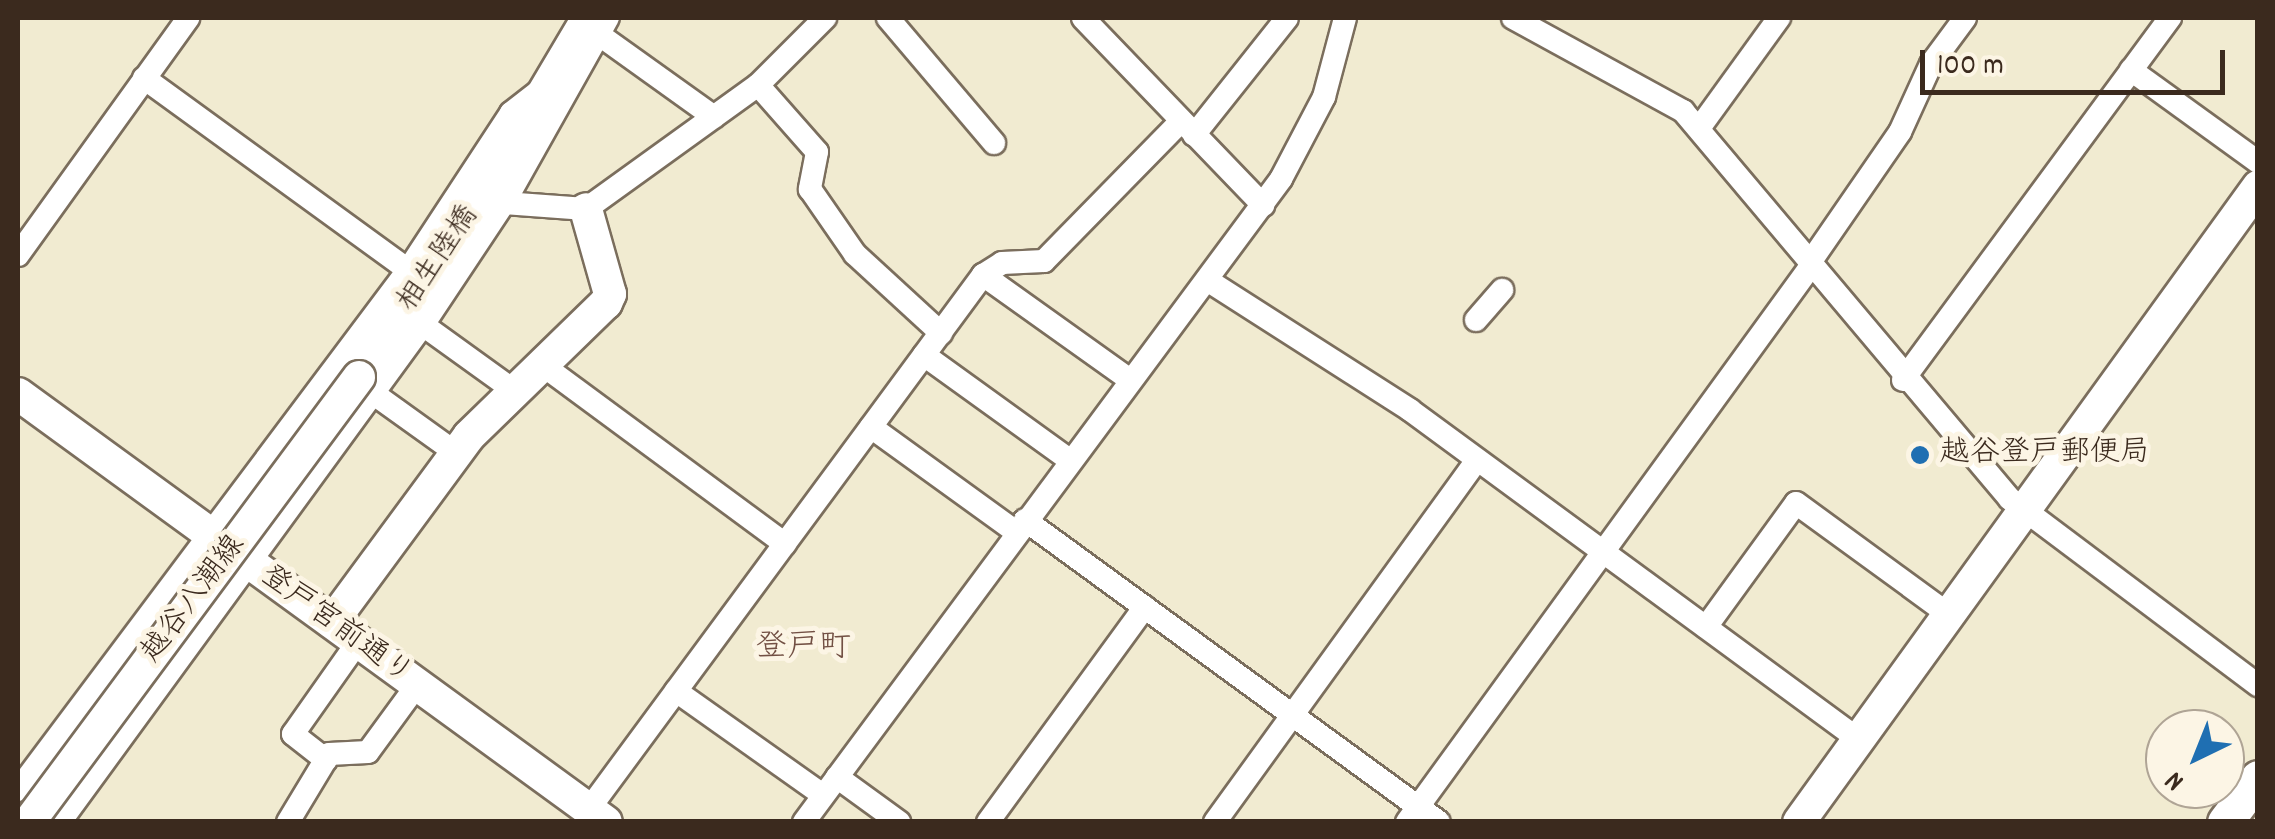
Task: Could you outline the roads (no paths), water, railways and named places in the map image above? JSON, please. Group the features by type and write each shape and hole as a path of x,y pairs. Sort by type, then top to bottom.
{"main road":[{"path":"2225,822 2258,778"}],"street":[{"path":"18,254 188,18"},
{"path":"504,203 586,208 758,85 825,18"},
{"path":"888,18 994,143"},
{"path":"1083,18 1263,205"},
{"path":"597,815 676,691 983,275 1002,263 1044,261 1188,128 1287,18"},
{"path":"804,822 1068,459 1263,205 1324,96 1345,18"},
{"path":"1513,18 1700,127 1903,380 2023,510 2258,685"},
{"path":"1700,127 1779,18"},
{"path":"1412,814 1812,262 1900,132 1932,64 1965,18"},
{"path":"1903,380 2170,18"},
{"path":"595,23 714,117"},
{"path":"595,23 504,203 422,325 366,385 249,564 67,819 20,786 408,270 511,113 548,89 595,23"},
{"path":"2131,70 2258,162"},
{"path":"144,78 408,270"},
{"path":"758,85 817,152 810,189 856,254 940,332"},
{"name":"相生陸橋","path":"366,385 548,89"},
{"path":"1799,822 2258,188"},
{"path":"326,760 292,734 345,632 456,453 610,294 586,208"},
{"path":"983,275 1130,380"},
{"path":"1207,280 1477,460 1858,739"},
{"path":"1476,320 1502,290"},
{"path":"422,325 513,390"},
{"path":"924,355 1068,459"},
{"path":"541,364 785,544"},
{"path":"366,385 456,453"},
{"name":"越谷八潮線","path":"29,822 366,385"},
{"name":"登戸宮前通り","path":"18,394 597,815"},
{"path":"871,426 1144,607 1292,714 1412,814 1439,822"},
{"path":"1215,822 1477,460"},
{"path":"1706,628 1796,503 1948,614"},
{"path":"988,822 1144,607"},
{"path":"288,822 329,754 368,752 416,685"},
{"path":"676,691 830,786 899,822"}],"place":[{"name":"越谷登戸郵便局","path":"1920,455"}],"district":[{"name":"登戸町","path":"803,649"}]}
